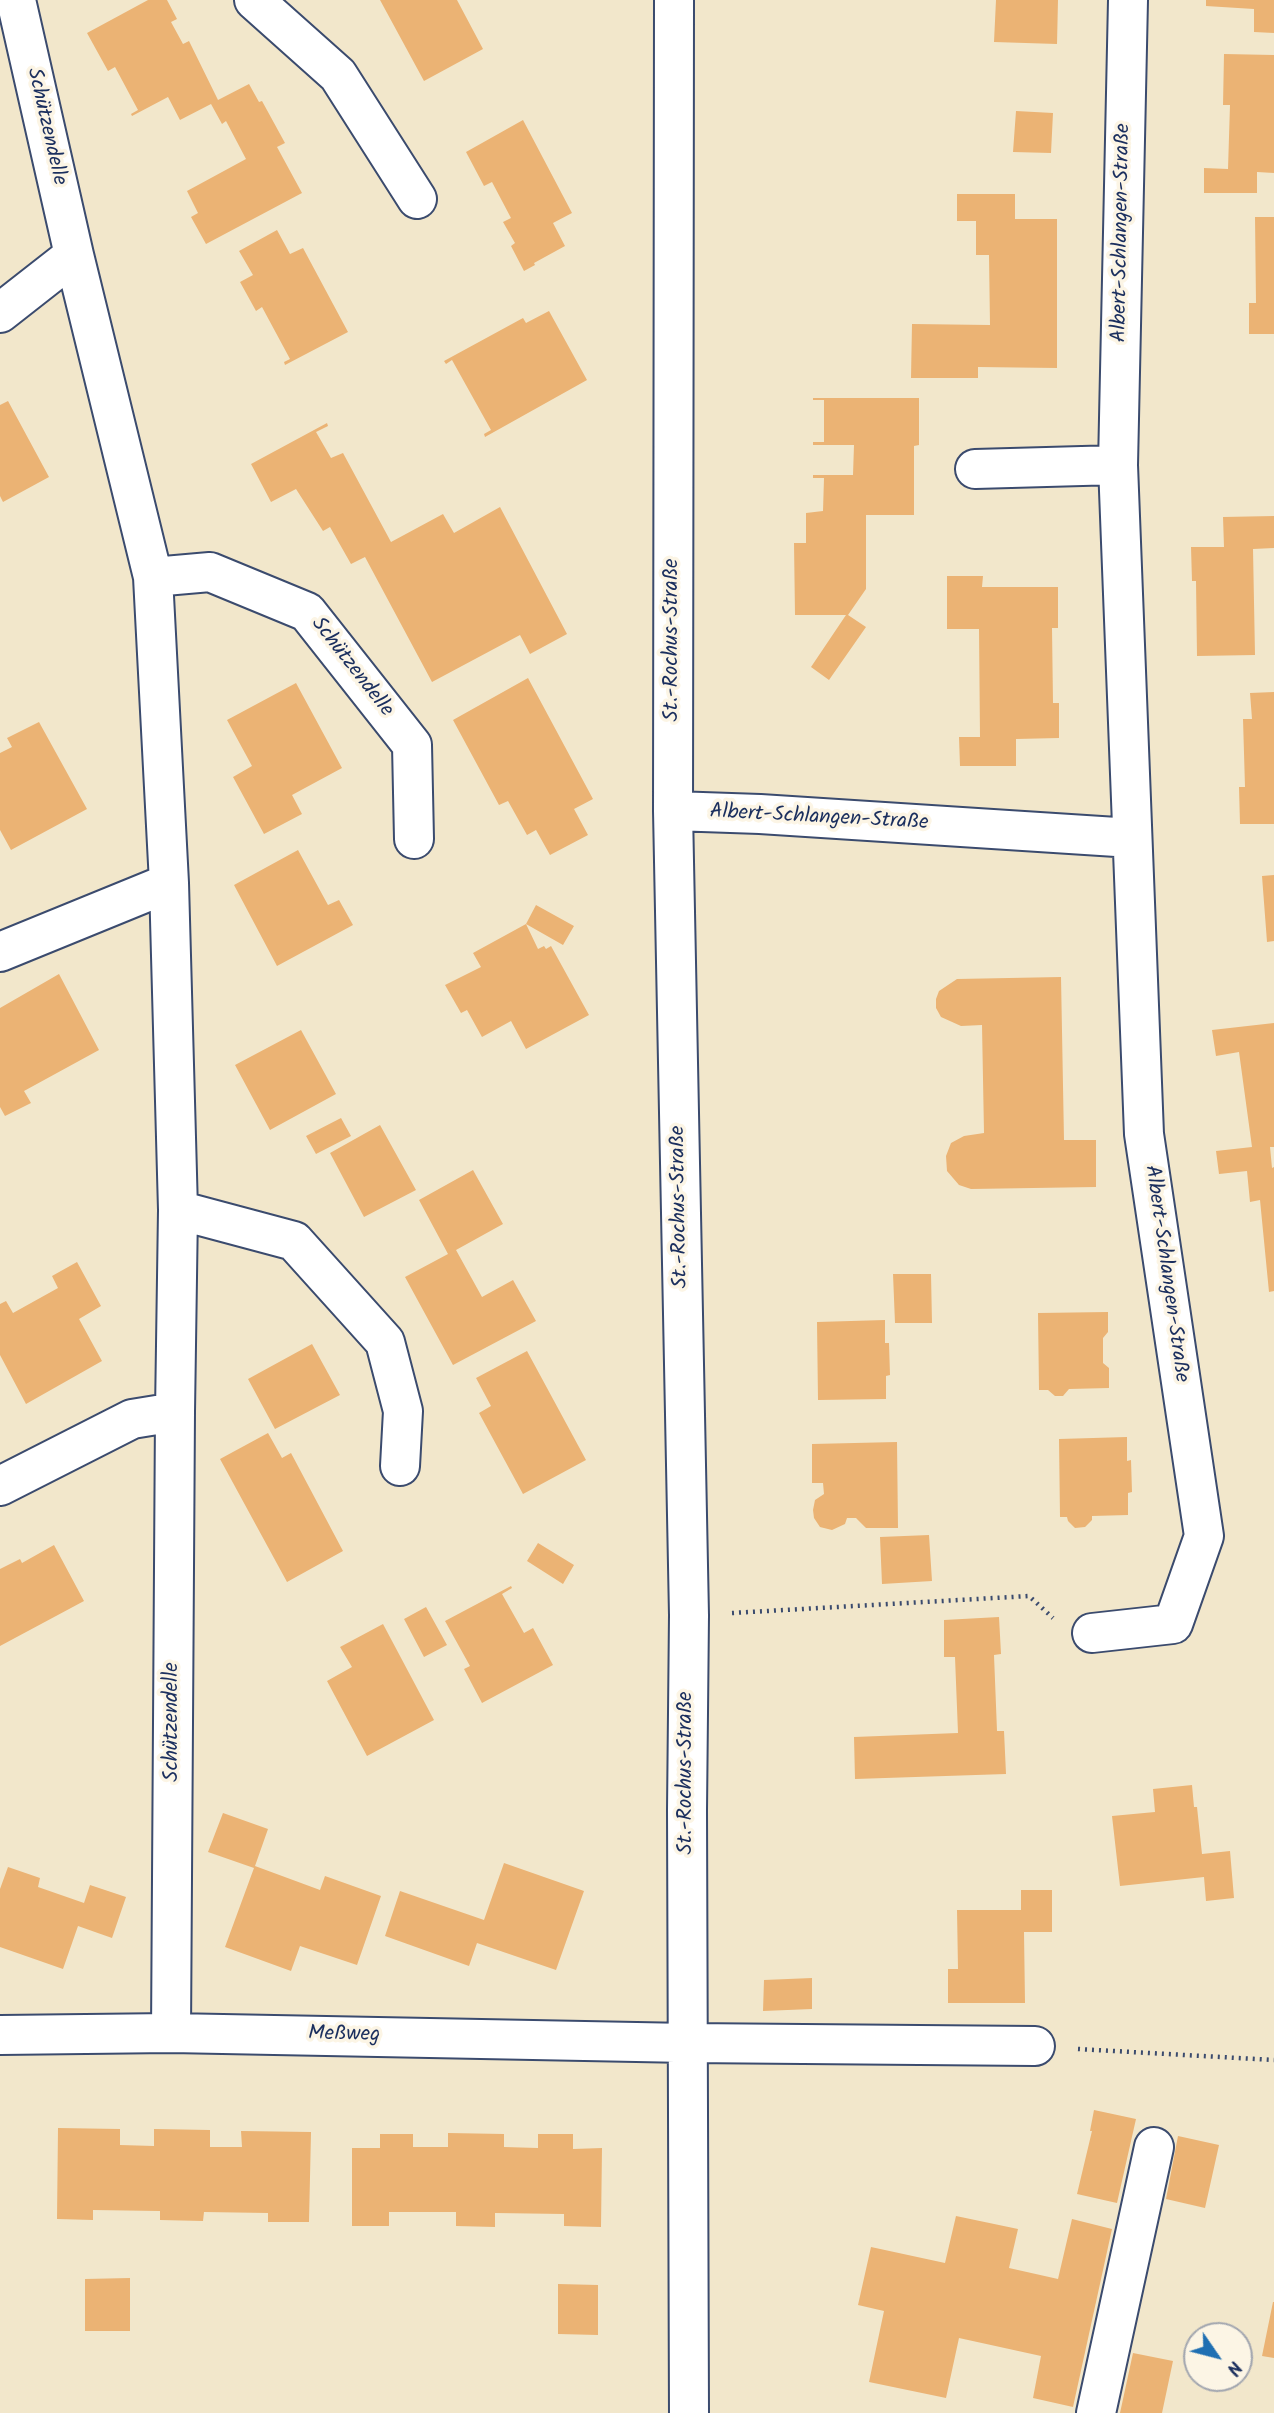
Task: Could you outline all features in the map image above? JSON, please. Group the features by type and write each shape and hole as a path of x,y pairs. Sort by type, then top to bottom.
{"street":[{"name":"Schützendelle","path":"16,0 74,255 153,577 169,883 178,1210 171,2033"},
{"path":"254,0 338,75 417,200"},
{"name":"St.-Rochus-Straße","path":"674,0 673,811 689,1615 689,2413"},
{"name":"Albert-Schlangen-Straße","path":"1093,1633 1173,1624 1204,1536 1144,1134 1118,465 1128,0"},
{"path":"0,313 74,255"},
{"path":"975,469 1118,465"},
{"name":"Schützendelle","path":"153,577 209,572 307,612 412,746 414,839"},
{"name":"Albert-Schlangen-Straße","path":"673,811 760,814 1132,838"},
{"path":"0,952 169,883"},
{"path":"178,1210 294,1241 385,1342 403,1411 400,1466"},
{"path":"0,1486 132,1419 175,1412"},
{"name":"Meßweg","path":"0,2035 171,2033 688,2043 1035,2046"},
{"path":"1096,2413 1153,2147"}],"path":[{"path":"689,1615 1029,1596 1050,1616 1093,1633"},
{"path":"1035,2046 1274,2060"}],"building":[{"path":"148,0 167,0 177,19 171,22 183,44 189,41 218,100 249,84 259,102 262,101 285,143 277,147 302,193 206,244 191,217 198,213 187,191 246,159 226,121 222,124 211,104 180,120 168,97 132,116 131,114 138,110 115,67 108,71 87,33"},
{"path":"380,0 457,0 483,49 424,81"},
{"path":"996,0 1058,0 1057,44 994,42"},
{"path":"1206,0 1274,0 1274,33 1254,32 1254,9 1206,6"},
{"path":"1224,54 1274,55 1274,173 1257,172 1257,193 1204,193 1204,168 1228,169 1230,105 1223,105"},
{"path":"1016,111 1053,113 1051,153 1013,152"},
{"path":"523,120 572,213 553,223 565,246 524,271 511,246 515,243 503,222 511,218 492,182 484,186 466,152"},
{"path":"957,194 1015,194 1015,219 1057,219 1057,368 978,367 978,378 911,378 912,324 990,325 989,255 976,255 976,221 957,221"},
{"path":"1255,217 1274,217 1274,334 1249,334 1249,303 1256,303"},
{"path":"277,230 290,254 303,248 348,332 285,365 284,362 290,359 262,307 256,311 240,282 253,275 239,251"},
{"path":"549,311 587,380 485,437 484,434 491,430 452,360 446,364 444,361 523,318 526,323"},
{"path":"813,398 919,398 919,445 914,446 914,515 866,515 866,589 848,615 866,627 829,680 811,667 846,615 795,615 794,543 806,543 806,513 823,511 824,478 813,478 813,475 853,475 854,445 813,445 813,442 824,442 824,400"},
{"path":"8,401 49,477 3,502 0,496 0,405"},
{"path":"327,423 328,426 316,432 331,458 343,453 391,542 443,514 454,533 500,507 567,634 530,654 520,635 432,682 365,557 351,564 330,527 323,531 296,489 271,502 251,464"},
{"path":"1274,516 1274,548 1253,549 1255,655 1197,656 1196,581 1192,581 1191,547 1224,547 1223,517"},
{"path":"947,576 983,576 982,587 1058,587 1058,628 1052,628 1053,703 1059,703 1059,738 1016,739 1016,766 960,766 959,737 980,737 979,629 947,629"},
{"path":"528,678 593,799 574,809 588,835 550,855 536,830 527,835 508,801 499,805 453,720"},
{"path":"296,683 342,768 292,795 302,814 264,834 233,777 252,766 227,720"},
{"path":"1274,692 1274,824 1240,824 1239,787 1245,787 1243,719 1252,719 1250,693"},
{"path":"39,722 87,809 11,850 0,830 0,753 12,747 7,738"},
{"path":"298,850 328,905 339,900 353,925 277,966 234,885"},
{"path":"1274,875 1274,941 1267,942 1262,876"},
{"path":"536,905 574,926 563,945 526,924"},
{"path":"526,924 538,949 551,946 589,1015 526,1049 511,1021 482,1037 467,1010 461,1013 445,985 481,967 473,953"},
{"path":"59,974 99,1050 24,1091 31,1103 5,1116 0,1107 0,1008"},
{"path":"1061,977 1064,1140 1096,1140 1096,1187 971,1189 959,1185 947,1171 946,1156 951,1143 964,1136 984,1133 982,1025 961,1026 941,1017 936,1008 939,991 957,979"},
{"path":"1274,1023 1274,1147 1270,1147 1272,1168 1274,1167 1274,1291 1269,1292 1260,1200 1250,1202 1247,1171 1219,1174 1216,1151 1252,1147 1239,1052 1216,1056 1212,1030"},
{"path":"301,1030 336,1094 270,1130 235,1065"},
{"path":"341,1118 351,1136 316,1154 306,1136"},
{"path":"380,1125 416,1190 364,1217 330,1153"},
{"path":"473,1170 503,1224 456,1250 482,1297 513,1280 536,1321 453,1365 405,1277 448,1254 419,1200"},
{"path":"77,1262 101,1306 79,1319 102,1361 26,1404 0,1355 0,1304 6,1301 13,1313 58,1288 52,1276"},
{"path":"893,1274 931,1274 932,1323 895,1323"},
{"path":"1108,1312 1108,1332 1103,1338 1103,1363 1109,1368 1109,1388 1069,1389 1063,1396 1055,1396 1048,1390 1039,1390 1038,1313"},
{"path":"885,1320 890,1375 886,1376 886,1399 818,1400 817,1322"},
{"path":"312,1344 340,1395 275,1429 248,1379"},
{"path":"527,1351 586,1460 523,1494 479,1413 491,1406 476,1378"},
{"path":"268,1433 282,1458 291,1453 343,1551 287,1582 220,1459"},
{"path":"1127,1437 1127,1461 1131,1460 1132,1492 1128,1493 1128,1515 1092,1516 1092,1520 1085,1527 1075,1528 1067,1517 1060,1517 1059,1439"},
{"path":"897,1442 898,1528 866,1528 856,1518 847,1518 845,1524 832,1530 820,1527 814,1518 813,1510 815,1500 824,1494 823,1483 812,1483 812,1444"},
{"path":"929,1535 932,1581 882,1584 880,1537"},
{"path":"538,1543 574,1565 563,1584 527,1561"},
{"path":"54,1545 84,1601 0,1646 0,1569 20,1559 22,1563"},
{"path":"511,1586 512,1588 502,1594 524,1633 533,1628 553,1665 482,1703 464,1669 470,1666 445,1621"},
{"path":"426,1607 447,1645 424,1657 404,1619"},
{"path":"999,1617 1001,1654 994,1655 997,1731 1004,1731 1006,1774 855,1779 854,1737 958,1733 955,1657 944,1657 944,1620"},
{"path":"383,1624 434,1720 367,1756 327,1681 352,1667 340,1647"},
{"path":"1192,1785 1202,1854 1230,1851 1234,1898 1206,1901 1204,1877 1120,1886 1112,1816 1155,1812 1153,1789"},
{"path":"223,1813 268,1829 255,1866 320,1890 325,1876 381,1896 357,1965 300,1946 291,1971 225,1947 254,1868 208,1852"},
{"path":"504,1863 584,1891 556,1970 477,1943 469,1966 385,1936 400,1891 484,1920"},
{"path":"8,1867 40,1878 38,1887 84,1903 90,1885 126,1897 112,1938 78,1926 63,1969 0,1947 0,1889"},
{"path":"1021,1890 1052,1890 1052,1932 1024,1932 1025,2003 948,2003 948,1969 958,1969 957,1910 1021,1910"},
{"path":"812,1978 812,2009 763,2011 764,1980"},
{"path":"1094,2110 1136,2119 1117,2203 1077,2194 1092,2131"},
{"path":"58,2128 120,2129 120,2145 154,2146 154,2129 210,2130 210,2147 242,2147 241,2131 311,2132 309,2222 268,2222 268,2213 204,2212 203,2221 160,2220 160,2211 93,2210 93,2220 57,2219"},
{"path":"448,2133 504,2134 504,2147 538,2148 538,2134 573,2134 573,2149 602,2148 601,2227 564,2226 564,2214 495,2213 495,2227 456,2226 456,2212 389,2212 389,2226 352,2226 352,2148 380,2148 380,2134 413,2134 413,2147 448,2147"},
{"path":"1178,2136 1219,2145 1205,2208 1166,2199"},
{"path":"956,2216 1018,2229 1009,2268 1058,2279 1072,2219 1112,2229 1073,2407 1033,2398 1041,2356 959,2338 946,2398 869,2382 884,2311 858,2305 871,2247 945,2263"},
{"path":"130,2278 130,2331 85,2331 85,2279"},
{"path":"558,2284 598,2285 598,2335 558,2334"},
{"path":"1274,2302 1274,2358 1262,2356"},
{"path":"1133,2353 1173,2361 1162,2413 1120,2413"}]}
